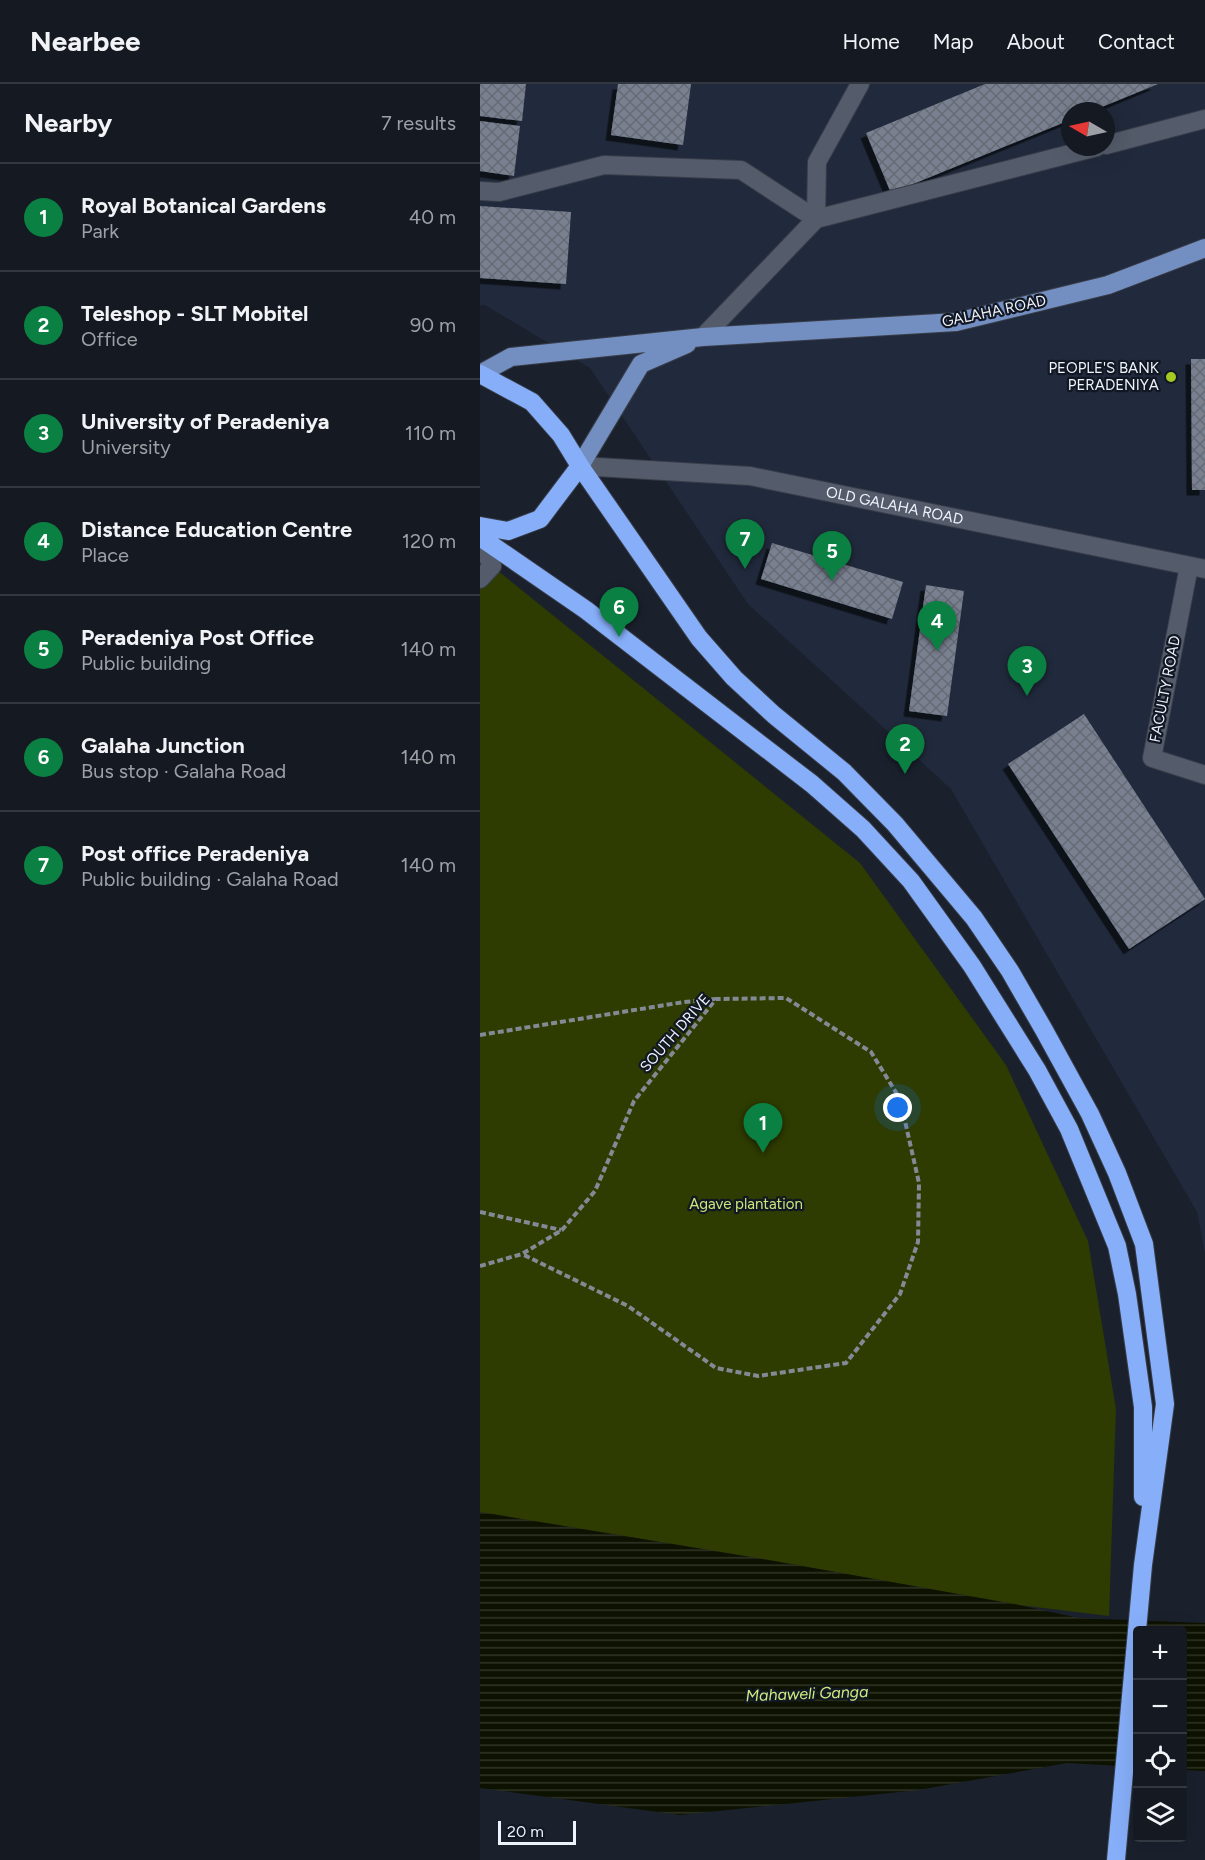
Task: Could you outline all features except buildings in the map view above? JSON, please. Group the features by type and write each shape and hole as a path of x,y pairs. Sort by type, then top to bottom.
{"highway":[{"path":"480,374 531,402 561,435 699,638 734,678 774,716 844,772 859,787 895,824 974,918 1022,991 1090,1114 1117,1173 1144,1245 1165,1404 1143,1565 1116,1860"},
{"path":"480,526 508,531 540,519 580,466"},
{"path":"480,538 586,610 812,783 863,829 911,881 972,966 1037,1070 1069,1129 1117,1246 1127,1294 1143,1407 1143,1565"}],"main road":[{"name":"GALAHA ROAD","path":"480,374 511,357 703,337 956,322 1108,285 1205,248"},
{"name":"GALAHA ROAD","path":"580,466 641,364 703,337"}],"lane":[{"path":"816,219 817,162 860,84"},
{"path":"1115,143 1205,119"},
{"path":"703,337 816,219 1062,156"},
{"path":"480,191 499,192 604,165 741,170 816,219"},
{"name":"OLD GALAHA ROAD","path":"580,466 750,476 1197,567"},
{"path":"480,538 492,566 480,579"},
{"name":"FACULTY ROAD","path":"1197,567 1152,758 1205,775"}],"path":[{"name":"SOUTH DRIVE","path":"480,1266 522,1254 562,1230 595,1191 634,1101 716,999 786,998 871,1052 900,1099 918,1183 918,1242 900,1294 846,1363 758,1376 716,1368 628,1306 522,1254"},
{"path":"480,1035 684,1002 716,999"},
{"path":"480,1212 562,1230"}],"shaded area":[{"path":"480,84 1205,84 1205,1253 1197,1212 951,789 748,604 590,368 485,305 480,305"}],"green space":[{"name":"Agave plantation","path":"480,558 860,863 1006,1065 1088,1241 1116,1409 1109,1616 1019,1605 480,1512"}],"water":[{"name":"Mahaweli Ganga","path":"480,1512 774,1561 1079,1618 1205,1623 1205,1771 1187,1770 1187,1626 1133,1626 1133,1767 1067,1763 919,1790 680,1815 480,1788"}],"place":[{"name":"PEOPLE'S BANK PERADENIYA","path":"1171,377"},
{"name":"Post office Peradeniya","path":"745,569"},
{"name":"Peradeniya Post Office","path":"832,581"},
{"name":"Galaha Junction","path":"619,637"},
{"name":"Distance Education Centre","path":"937,651"},
{"name":"University of Peradeniya","path":"1027,696"},
{"name":"Teleshop - SLT Mobitel","path":"905,774"},
{"name":"Royal Botanical Gardens","path":"763,1153"}]}
